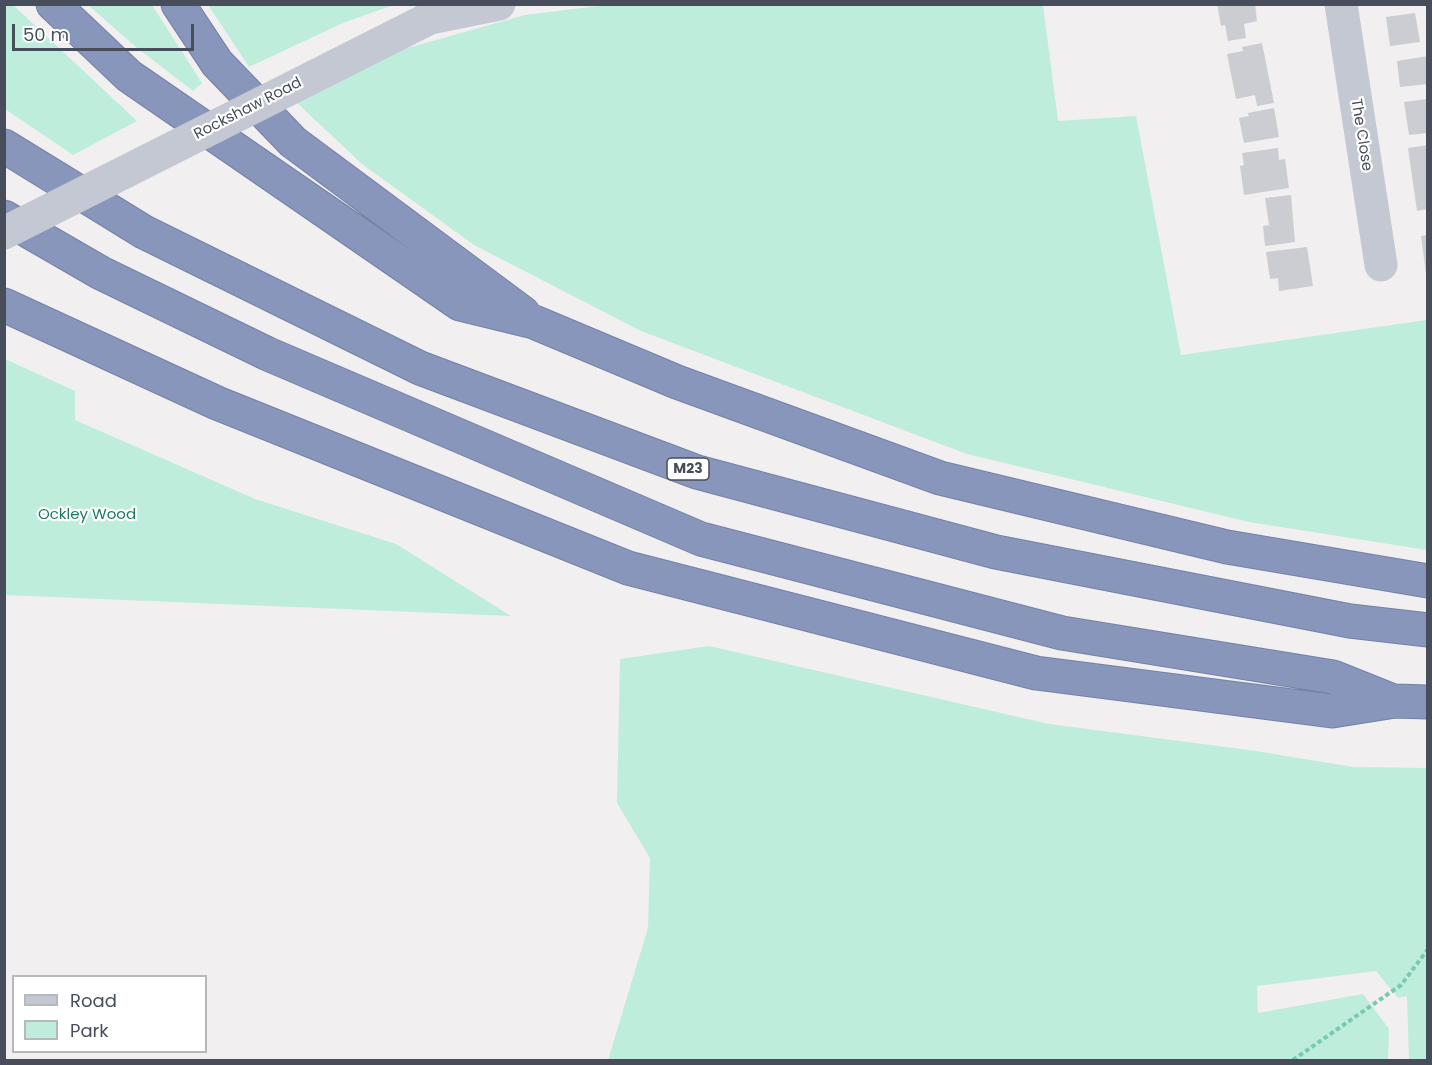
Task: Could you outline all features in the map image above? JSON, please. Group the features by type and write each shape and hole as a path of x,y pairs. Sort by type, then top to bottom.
{"highway":[{"path":"53,4 129,76 460,304 534,322 677,382 940,478 1227,547 1428,581"},
{"path":"178,4 217,63 293,142 534,322"},
{"name":"M23","path":"4,146 144,232 420,368 697,472 996,552 1350,621 1428,630"},
{"path":"4,217 101,273 268,354 701,539 1062,633 1333,677 1395,701"},
{"path":"4,305 217,403 628,568 1036,673 1332,711 1395,701 1428,702"}],"street":[{"name":"Rockshaw Road","path":"4,233 430,18 499,4"},
{"name":"The Close","path":"1341,4 1381,265"}],"path":[{"path":"1293,1060 1401,985 1428,949"}],"green space":[{"path":"4,5 13,5 137,121 73,155 5,109"},
{"path":"88,5 152,5 202,83 193,91 131,43"},
{"path":"208,5 393,5 343,23 249,67"},
{"path":"606,5 1043,5 1058,121 1136,116 1181,355 1427,320 1427,550 1249,522 967,454 641,331 474,245 362,164 295,101 386,54 525,15"},
{"name":"Ockley Wood","path":"5,359 75,391 75,420 255,499 396,544 511,616 5,595"},
{"path":"709,646 1049,724 1256,751 1353,767 1427,768 1427,1060 1409,1060 1407,996 1398,998 1376,971 1257,986 1258,1013 1363,994 1389,1029 1388,1060 608,1060 648,928 650,858 617,803 620,659"}],"building":[{"path":"1217,4 1255,4 1257,21 1244,24 1246,38 1228,41 1225,25 1221,26"},
{"path":"1415,13 1420,42 1390,46 1386,17"},
{"path":"1262,43 1274,103 1257,106 1255,95 1236,99 1227,54 1243,51 1242,47"},
{"path":"1428,56 1428,84 1400,87 1397,61"},
{"path":"1427,99 1428,133 1409,135 1404,102"},
{"path":"1274,108 1279,137 1244,143 1239,118 1249,116 1248,113"},
{"path":"1428,145 1428,209 1417,211 1408,148"},
{"path":"1278,148 1279,160 1285,159 1289,188 1244,195 1240,166 1244,165 1242,153"},
{"path":"1291,195 1295,242 1265,246 1263,226 1269,225 1265,198"},
{"path":"1428,235 1428,273 1426,274 1421,236"},
{"path":"1307,247 1313,286 1279,291 1278,278 1270,279 1266,252"}]}
